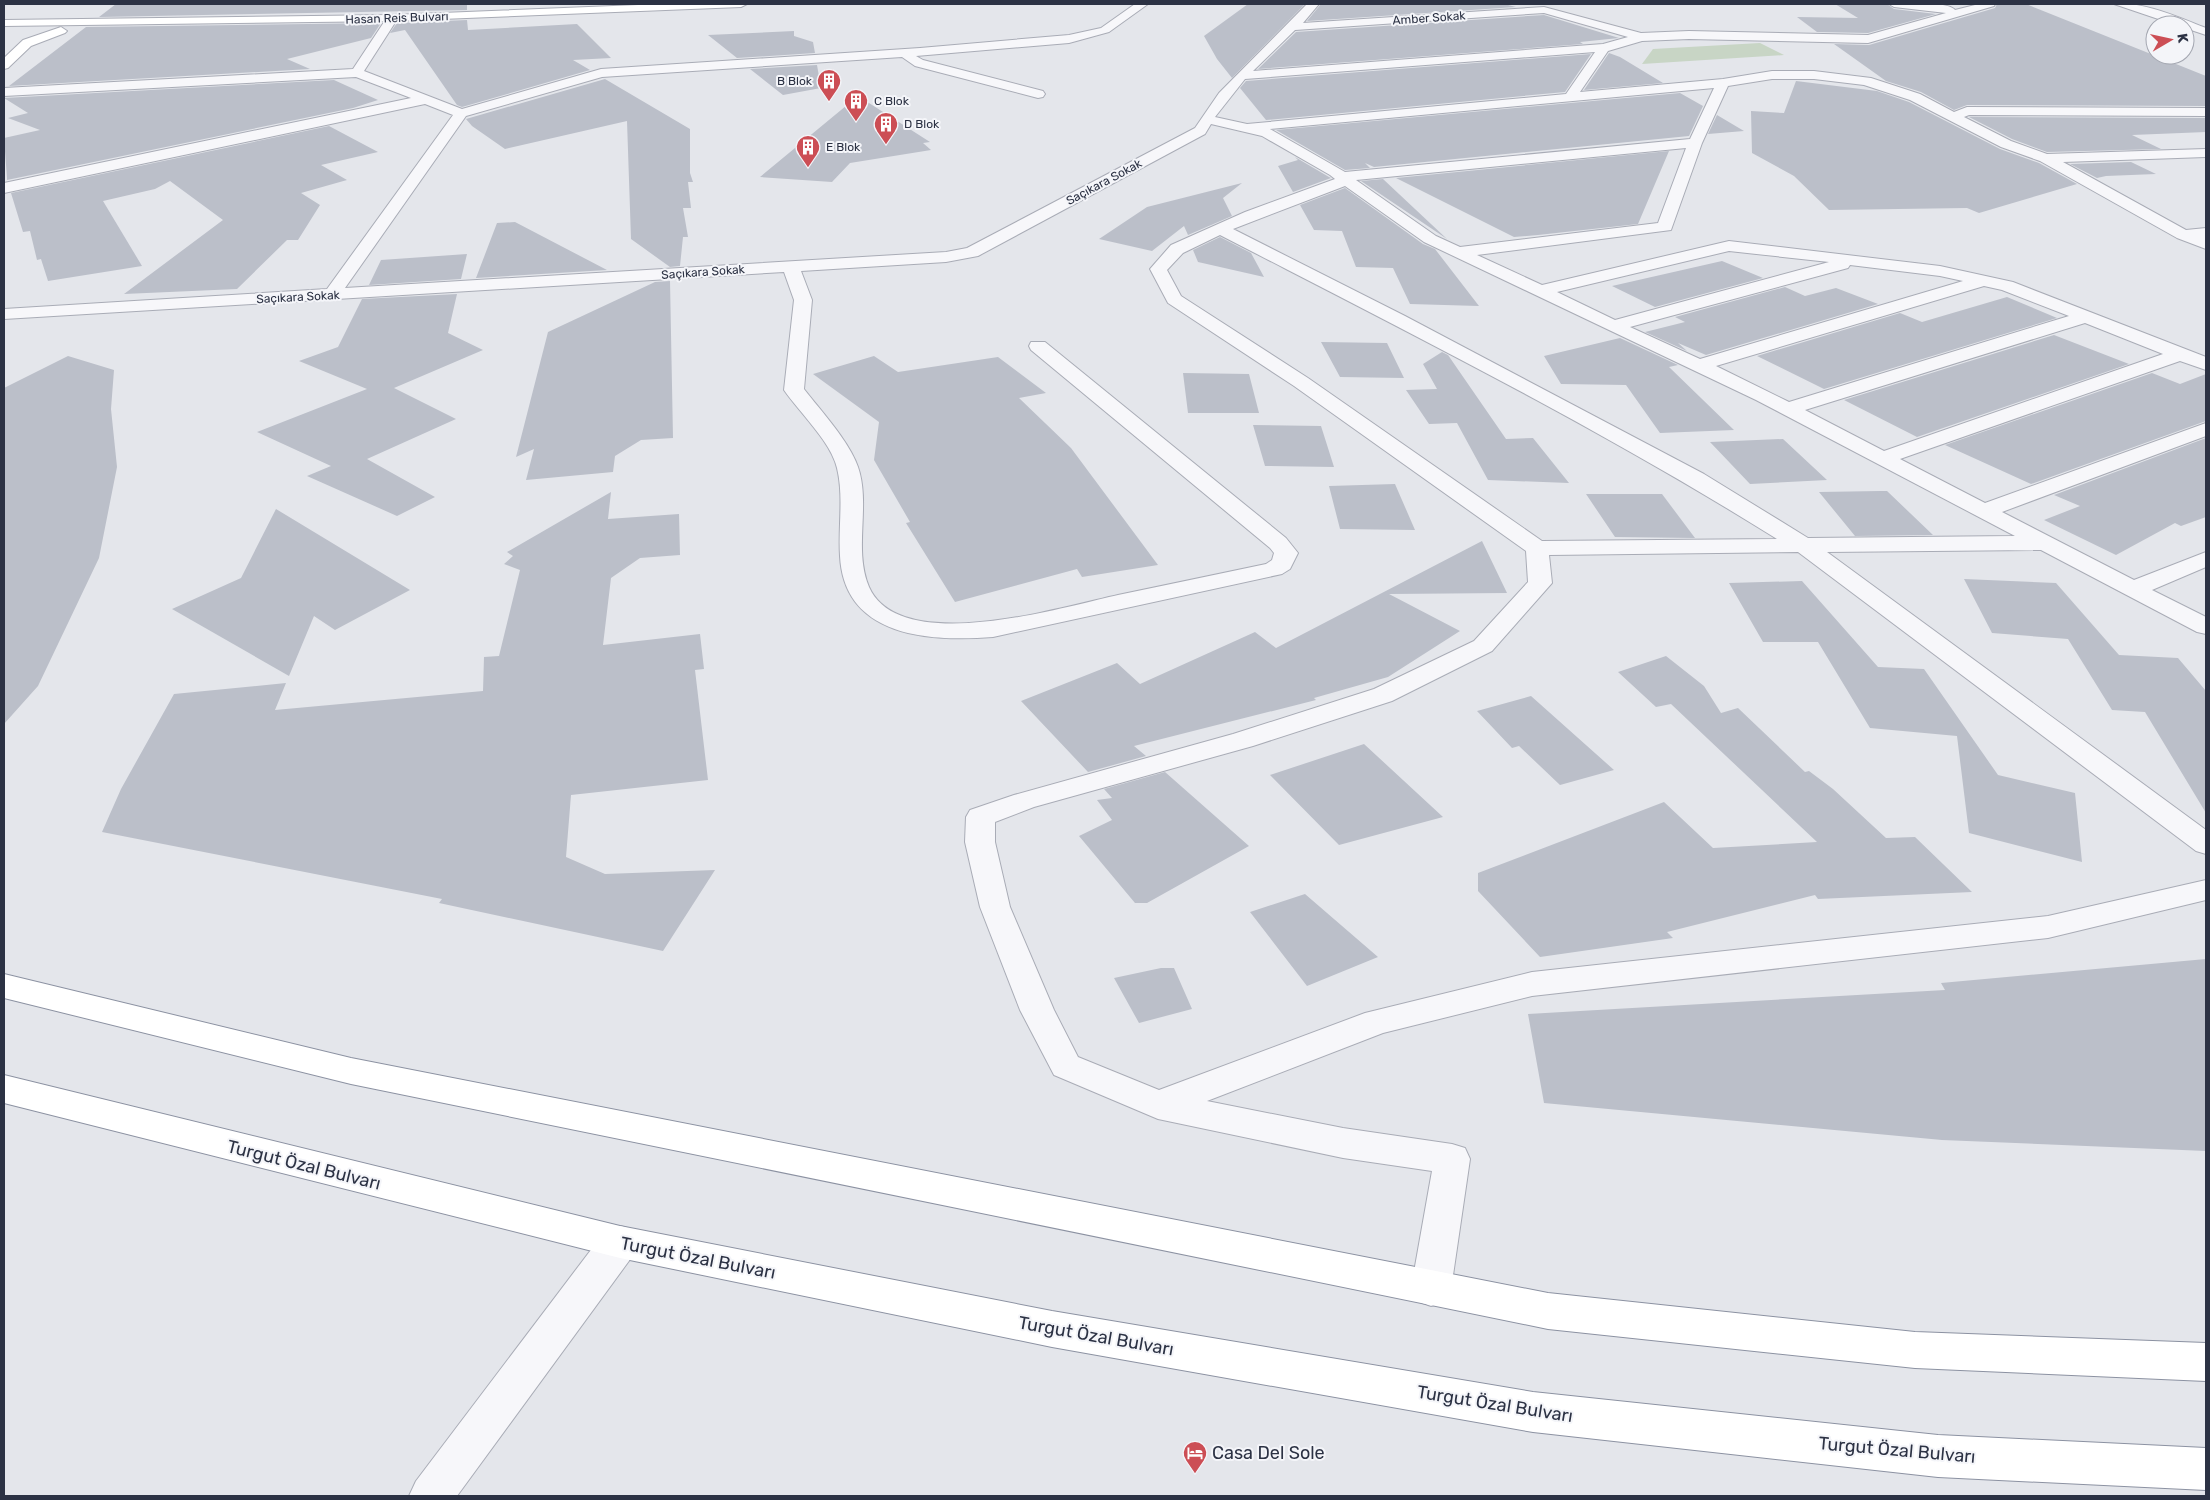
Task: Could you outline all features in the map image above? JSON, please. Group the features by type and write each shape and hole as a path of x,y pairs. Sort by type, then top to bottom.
{"main road":[{"name":"Hasan Reis Bulvarı","path":"74,18 116,23 566,4"},
{"name":"Hasan Reis Bulvarı","path":"52,24 74,18 741,4"},
{"path":"11,11 87,19 38,24 35,22 37,18"},
{"path":"10,34 37,18 74,18"},
{"path":"4,65 27,43 74,18"},
{"path":"27,43 72,28 116,23"},
{"path":"4,24 52,24"},
{"path":"4,986 351,1071 1548,1311 1915,1350 2206,1362"},
{"name":"Turgut Özal Bulvarı","path":"4,1090 620,1242 1052,1329 1533,1412 1938,1456 2206,1469"}],"street":[{"path":"4,92 357,73 462,112 601,73 905,53 1069,39 1105,30 1142,4"},
{"name":"Saçıkara Sokak","path":"4,314 791,267 946,257 972,252 1200,131 1221,96 1294,27 1313,4"},
{"path":"1544,10 1567,4"},
{"path":"1894,4 1962,12"},
{"path":"1241,76 1604,48 1641,37 1689,35 1868,38 1990,4"},
{"path":"2120,4 2152,12 2206,32"},
{"name":"Amber Sokak","path":"1294,27 1544,10 1641,37"},
{"path":"357,73 398,11"},
{"path":"1570,97 1604,48"},
{"path":"905,53 919,63 1038,94"},
{"path":"1242,128 1723,83 1772,74 1814,75 1866,81 1915,97 2006,144 2045,158 2184,235 2206,244"},
{"path":"1458,252 1665,227 1695,143 1723,83"},
{"path":"4,188 428,99"},
{"path":"332,295 462,112"},
{"path":"1955,116 1967,112 2206,112"},
{"path":"1206,119 1267,133 1344,178 1430,239 1787,409 2206,627"},
{"path":"1695,143 1344,178 1251,215 1177,249 1158,270 1174,299 1300,382 1537,548 2045,543"},
{"path":"2045,158 2206,153"},
{"path":"1221,229 1399,320 1696,479 1803,545 2206,844"},
{"path":"2184,235 2206,233"},
{"path":"1539,291 1729,246 1940,271 2007,286 2206,364"},
{"path":"1612,326 1856,260"},
{"path":"791,267 803,300 794,390 848,467 851,536 857,586 864,598 888,617 906,624 941,631 971,632 993,630 1274,569 1282,564 1286,553 1278,543 1038,346"},
{"path":"1697,366 1985,281"},
{"path":"1787,409 2086,317"},
{"path":"1883,458 2181,354"},
{"path":"1984,511 2206,429"},
{"path":"1432,1289 1452,1159 1344,1143 1158,1105 1066,1066 1037,1010 995,907 980,842 980,817 1032,798 1243,740 1383,695 1482,646 1540,583 1537,548"},
{"path":"2133,589 2206,560"},
{"path":"1158,1105 1377,1022 1532,984 2048,927 2206,890"},
{"path":"430,1496 620,1242"}],"green space":[{"path":"1760,43 1784,55 1642,64 1653,49"}],"building":[{"path":"116,4 467,4 467,10 99,17"},
{"path":"1248,4 1305,4 1232,78 1217,59 1204,36"},
{"path":"1321,4 1504,4 1516,7 1307,21"},
{"path":"1835,4 1887,4 1894,9 1936,14 1868,33 1817,32 1797,17 1858,18"},
{"path":"1997,4 2026,4 2145,52 2145,65 2178,65 2206,76 2206,106 1967,105 1954,110 1921,92 1886,81 1834,44 1869,45 1995,8"},
{"path":"1544,15 1619,38 1580,42 1583,44 1258,69 1296,32"},
{"path":"467,20 468,30 577,24 611,58 573,60 590,70 462,107 457,105 405,30 390,33 397,23"},
{"path":"381,23 371,38 287,59 310,69 9,86 86,27"},
{"path":"794,31 794,36 813,42 815,53 737,58 708,35"},
{"path":"1609,53 1620,57 1663,83 1584,90"},
{"path":"1591,54 1565,92 1266,120 1240,88 1246,81"},
{"path":"817,65 821,88 783,95 750,69"},
{"path":"605,79 690,129 690,173 693,182 688,182 691,208 683,208 688,237 683,237 680,266 670,267 631,239 627,121 505,149 472,126 466,119"},
{"path":"334,80 378,100 353,108 7,180 4,138 40,130 8,118 28,113 4,98"},
{"path":"1796,81 1877,91 1909,102 2000,149 2039,163 2077,184 1979,213 1967,208 1829,210 1794,176 1752,153 1751,111 1784,113"},
{"path":"1680,93 1703,106 1689,136 1374,167 1365,163 1370,168 1345,170 1276,130"},
{"path":"858,96 930,142 923,143 931,150 850,163 832,182 760,177"},
{"path":"1717,115 1744,131 1708,134"},
{"path":"1969,117 2206,118 2206,132 2132,135 2161,149 2047,152 2012,139"},
{"path":"329,126 378,152 321,165 347,180 301,193 320,205 298,240 287,240 237,289 124,294 223,220 170,181 155,189 103,201 142,266 48,281 41,259 37,260 30,231 23,232 11,193"},
{"path":"1669,151 1638,224 1538,235 1514,237 1396,178"},
{"path":"1295,157 1331,178 1293,192 1278,166 1298,160"},
{"path":"2131,162 2156,174 2097,178 2070,164"},
{"path":"1383,179 1447,239 1361,181"},
{"path":"1242,183 1223,198 1232,216 1188,235 1184,226 1152,251 1099,239 1147,207"},
{"path":"1345,188 1423,244 1435,249 1479,306 1410,304 1393,268 1356,267 1342,231 1314,230 1300,205"},
{"path":"515,222 607,270 476,278 497,223"},
{"path":"1220,237 1251,253 1264,277 1198,262 1193,250"},
{"path":"467,254 461,279 369,285 381,260"},
{"path":"1722,261 1763,278 1655,307 1612,286"},
{"path":"670,281 673,438 641,440 615,456 613,472 526,480 534,449 516,457 548,332 655,282"},
{"path":"1785,287 1805,296 1836,288 1878,304 1706,355 1678,343 1687,351 1645,332 1685,322 1675,317"},
{"path":"457,294 448,333 483,350 394,388 456,419 367,459 435,497 397,516 307,476 331,466 257,432 367,389 299,361 338,347 362,299"},
{"path":"2007,297 2057,318 1824,389 1757,356 1900,313 1922,322"},
{"path":"2054,335 2129,364 1917,437 1844,400"},
{"path":"1620,338 1678,365 1669,367 1734,430 1660,433 1626,385 1561,384 1544,356"},
{"path":"1321,342 1387,343 1404,378 1340,377"},
{"path":"1442,352 1448,355 1506,439 1533,438 1569,483 1488,480 1457,423 1429,424 1406,390 1437,389 1423,364"},
{"path":"68,356 114,370 111,409 117,467 99,558 38,686 4,724 4,388"},
{"path":"874,356 898,372 998,357 1046,393 1019,398 1071,448 1158,565 1082,577 1077,569 955,602 906,523 910,522 874,460 879,422 813,374"},
{"path":"1183,373 1249,374 1259,413 1188,413"},
{"path":"2152,373 2180,384 2206,374 2206,421 2031,484 1945,445"},
{"path":"1253,425 1321,426 1334,467 1265,466"},
{"path":"2206,438 2206,517 2181,526 2175,523 2116,555 2044,520 2080,506 2054,495"},
{"path":"1783,439 1827,480 1750,484 1710,442"},
{"path":"1395,484 1415,530 1340,529 1329,486"},
{"path":"1887,491 1933,535 1855,536 1819,492"},
{"path":"611,492 608,519 679,514 680,555 640,558 611,578 603,645 700,634 704,669 695,670 708,780 571,795 566,857 605,874 715,870 663,951 439,903 442,899 102,832 121,789 174,694 286,683 275,710 483,691 484,657 499,656 520,570 504,564 513,556 507,552"},
{"path":"1586,494 1662,494 1695,538 1615,537"},
{"path":"276,509 410,590 335,630 314,616 289,676 172,609 241,578"},
{"path":"1482,541 1507,593 1389,594 1460,631 1388,677 1314,698 1316,700 1134,746 1146,756 1088,772 1021,701 1117,663 1140,684 1255,632 1276,648"},
{"path":"1964,579 2056,583 2119,655 2178,658 2206,691 2206,813 2145,712 2112,710 2068,639 1992,633"},
{"path":"1802,581 1878,667 1924,669 1998,775 2075,793 2082,862 1969,833 1957,736 1870,728 1818,642 1763,642 1729,583"},
{"path":"1666,656 1704,686 1721,713 1738,708 1805,772 1809,771 1833,789 1886,838 1915,837 1972,892 1818,899 1815,895 1667,932 1673,938 1540,957 1478,891 1478,873 1664,802 1713,848 1817,842 1671,704 1656,707 1618,672"},
{"path":"1531,696 1614,770 1560,785 1519,746 1512,748 1477,711"},
{"path":"1364,744 1443,817 1339,845 1270,775"},
{"path":"1165,772 1249,846 1147,903 1135,903 1079,836 1112,820 1097,800 1112,798 1104,789"},
{"path":"1305,894 1378,957 1307,986 1250,912"},
{"path":"2206,959 2206,1151 1942,1140 1544,1103 1528,1014 1945,990 1941,983"},
{"path":"1161,968 1174,968 1192,1009 1139,1023 1114,978"}],"place":[{"name":"B Blok","path":"829,102"},
{"name":"C Blok","path":"856,122"},
{"name":"D Blok","path":"886,145"},
{"name":"E Blok","path":"808,168"},
{"name":"Casa Del Sole","path":"1195,1474"}]}
